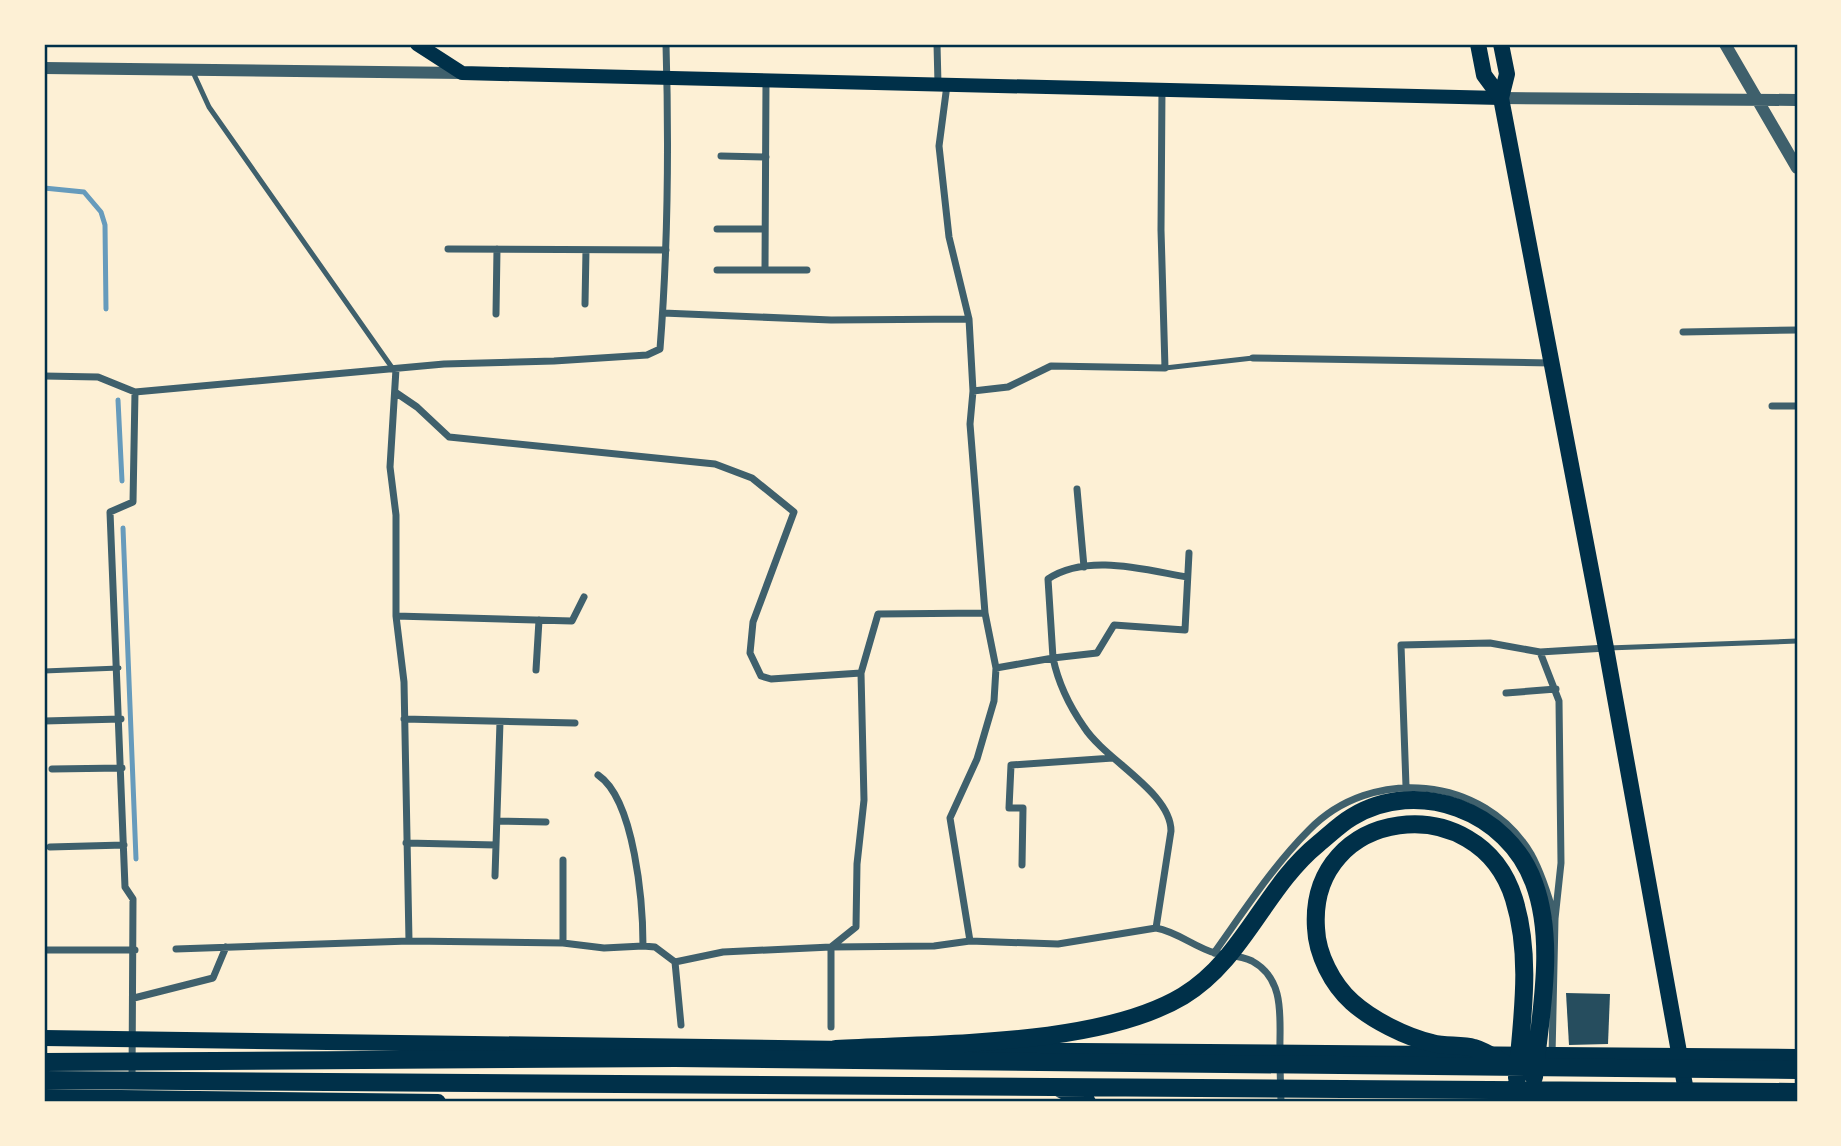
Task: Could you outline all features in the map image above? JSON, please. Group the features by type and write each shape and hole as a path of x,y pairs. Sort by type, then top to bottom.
{"highway":[{"path":"675,1058 1048,1036 1133,1019 1182,997 1217,971 1278,889 1315,846 1353,817 1400,800 1445,802 1483,817 1514,846 1534,883 1543,929 1543,982 1532,1102"},
{"path":"1510,1066 1475,1048 1432,1043 1370,1016 1337,985 1317,941 1317,894 1329,866 1362,837 1400,824 1437,824 1471,840 1499,867 1514,897 1521,933 1525,984 1515,1102"},
{"path":"44,1062 675,1058 1797,1070"},
{"path":"44,1080 1797,1092"},
{"path":"1054,1086 1087,1102"}],"main road":[{"path":"416,44 462,73 1502,98"},
{"path":"1478,44 1484,75 1502,98"},
{"path":"1501,44 1507,74 1502,98 1688,1102"},
{"path":"44,1038 1280,1055 1797,1057"},
{"path":"44,1097 438,1102"}],"street":[{"path":"44,376 98,376 135,392 444,364 647,355 660,349 666,250 666,44"},
{"path":"937,44 942,84 939,146 946,215 969,319 973,391 970,424 985,613 996,668 994,701 977,759 950,818 970,941"},
{"path":"1725,44 1797,168"},
{"path":"44,68 462,73"},
{"path":"765,270 766,80"},
{"path":"973,391 1008,387 1051,366 1165,368 1161,230 1162,88"},
{"path":"1502,98 1797,100"},
{"path":"721,156 766,157"},
{"path":"717,229 765,229"},
{"path":"448,249 666,250"},
{"path":"496,314 497,249"},
{"path":"585,304 586,250"},
{"path":"718,270 807,270"},
{"path":"663,313 831,320 969,319"},
{"path":"1683,332 1797,330"},
{"path":"1253,358 1552,363"},
{"path":"394,369 390,467 396,515 396,616 404,682 409,941"},
{"path":"132,1100 131,1038 135,950 133,899 125,887 119,668 110,512 133,502 135,392"},
{"path":"395,392 449,437 715,464 751,478 794,512 753,622 750,653 761,676 771,679 860,673"},
{"path":"1772,407 1797,406"},
{"path":"1077,489 1084,567"},
{"path":"996,668 1097,653 1114,625 1185,630 1189,553"},
{"path":"1156,928 1171,818 1161,801 1084,728 1056,674 1048,579 1084,567 1122,567 1187,577"},
{"path":"396,616 572,621 584,597"},
{"path":"831,947 856,927 857,864 864,800 860,673 878,614 985,613"},
{"path":"536,670 539,620"},
{"path":"1406,786 1401,645 1490,643 1540,652 1606,648"},
{"path":"1540,652 1559,701 1561,863 1555,919 1552,1056"},
{"path":"1506,693 1556,690"},
{"path":"44,721 121,719"},
{"path":"404,719 575,723"},
{"path":"495,876 500,722"},
{"path":"1022,864 1023,808 1009,808 1012,765 1113,758"},
{"path":"52,769 122,768"},
{"path":"598,775 608,781 623,806 643,902 643,946"},
{"path":"1214,953 1268,879 1310,828 1338,808 1371,792 1406,786 1434,788 1469,799 1502,822 1530,853 1555,919"},
{"path":"497,821 546,821"},
{"path":"406,843 496,845"},
{"path":"50,847 124,845"},
{"path":"563,860 563,943"},
{"path":"176,949 409,941 563,943 604,948 655,947 675,961 723,952 831,947 934,946 970,941 1058,944 1156,928 1174,931 1214,953 1251,961 1266,972 1277,987 1280,1008 1281,1102"},
{"path":"134,998 213,978 226,947"},
{"path":"831,947 831,1027"},
{"path":"44,950 135,950"},
{"path":"675,961 681,1025"}],"lane":[{"path":"192,70 209,107 394,369"},
{"path":"1165,368 1253,358"},
{"path":"1606,648 1797,641"},
{"path":"44,671 119,668"}],"building":[{"path":"1566,993 1610,994 1608,1044 1569,1045"}],"waterway":[{"path":"44,188 84,192 101,212 105,225 106,309"},
{"path":"118,400 122,481"},
{"path":"123,528 136,859"}]}
